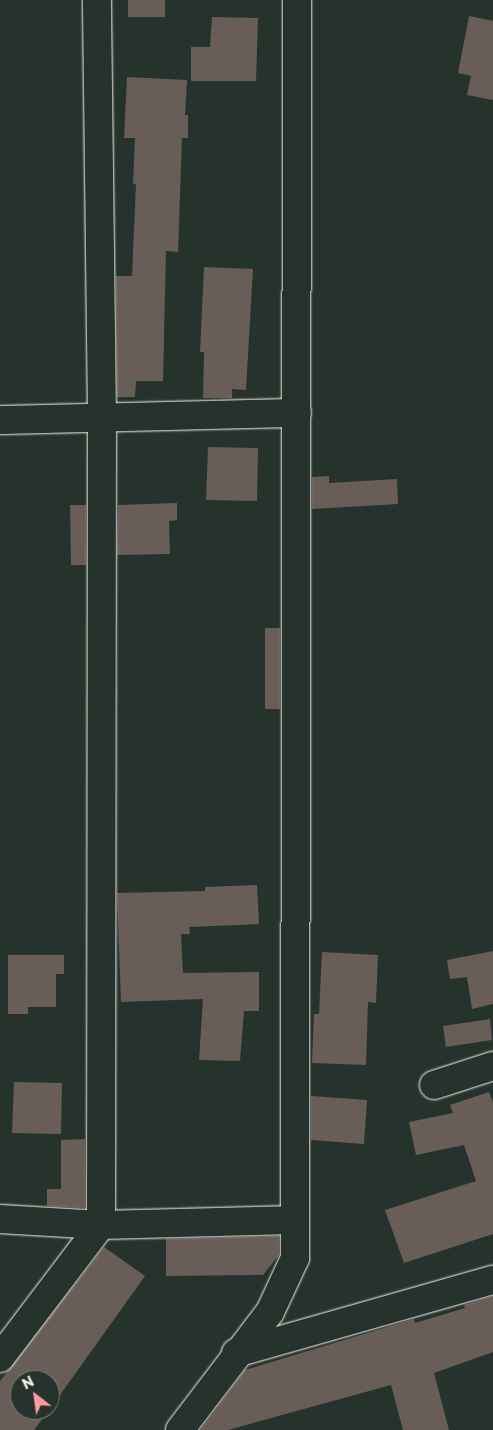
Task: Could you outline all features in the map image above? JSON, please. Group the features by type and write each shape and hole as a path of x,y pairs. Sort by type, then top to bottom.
{"street":[{"path":"0,1358 101,1225 102,417 97,0"},
{"path":"180,1430 236,1353 270,1312 295,1258 297,0"},
{"path":"0,420 296,413"},
{"path":"434,1085 493,1066"},
{"path":"0,1219 101,1225 295,1220"},
{"path":"236,1353 493,1280"}],"building":[{"path":"128,0 165,0 165,17 128,17"},
{"path":"469,16 493,21 493,100 467,95 471,76 458,73"},
{"path":"212,17 258,18 256,81 191,81 191,47 210,47"},
{"path":"127,77 187,80 185,115 188,115 188,138 182,138 178,252 166,251 163,381 136,381 135,397 117,397 116,276 132,276 136,184 133,184 135,138 124,138"},
{"path":"204,267 253,269 246,390 232,389 232,398 203,398 204,352 200,352"},
{"path":"208,447 258,448 257,501 206,500"},
{"path":"329,476 329,483 397,479 398,504 312,509 312,477"},
{"path":"177,503 177,520 169,521 170,554 117,555 118,505"},
{"path":"70,505 86,505 86,565 71,565"},
{"path":"265,628 280,628 280,709 265,709"},
{"path":"257,885 259,924 189,927 190,934 181,934 183,973 259,972 259,1011 244,1011 240,1061 199,1060 203,999 121,1002 117,893 205,891 205,887"},
{"path":"493,951 493,1004 472,1009 467,977 450,979 447,960"},
{"path":"322,952 378,955 376,1003 368,1002 366,1065 312,1063 314,1014 319,1014"},
{"path":"8,955 64,955 64,974 56,974 56,1007 28,1007 28,1014 8,1014"},
{"path":"490,1019 492,1040 446,1047 443,1026"},
{"path":"14,1082 62,1083 61,1134 12,1133"},
{"path":"489,1092 493,1102 493,1234 404,1263 385,1210 476,1181 464,1145 416,1155 409,1122 453,1113 450,1105"},
{"path":"311,1096 367,1100 364,1144 311,1140"},
{"path":"85,1139 85,1208 47,1206 47,1189 61,1189 61,1140"},
{"path":"279,1236 279,1255 263,1275 166,1276 166,1239"},
{"path":"104,1247 145,1276 60,1395 60,1370 10,1370 10,1420 42,1420 34,1430 0,1430 0,1381"},
{"path":"493,1296 493,1352 434,1373 449,1430 403,1430 391,1385 228,1430 200,1430 245,1370 414,1319 415,1323 465,1308 464,1305"}]}
